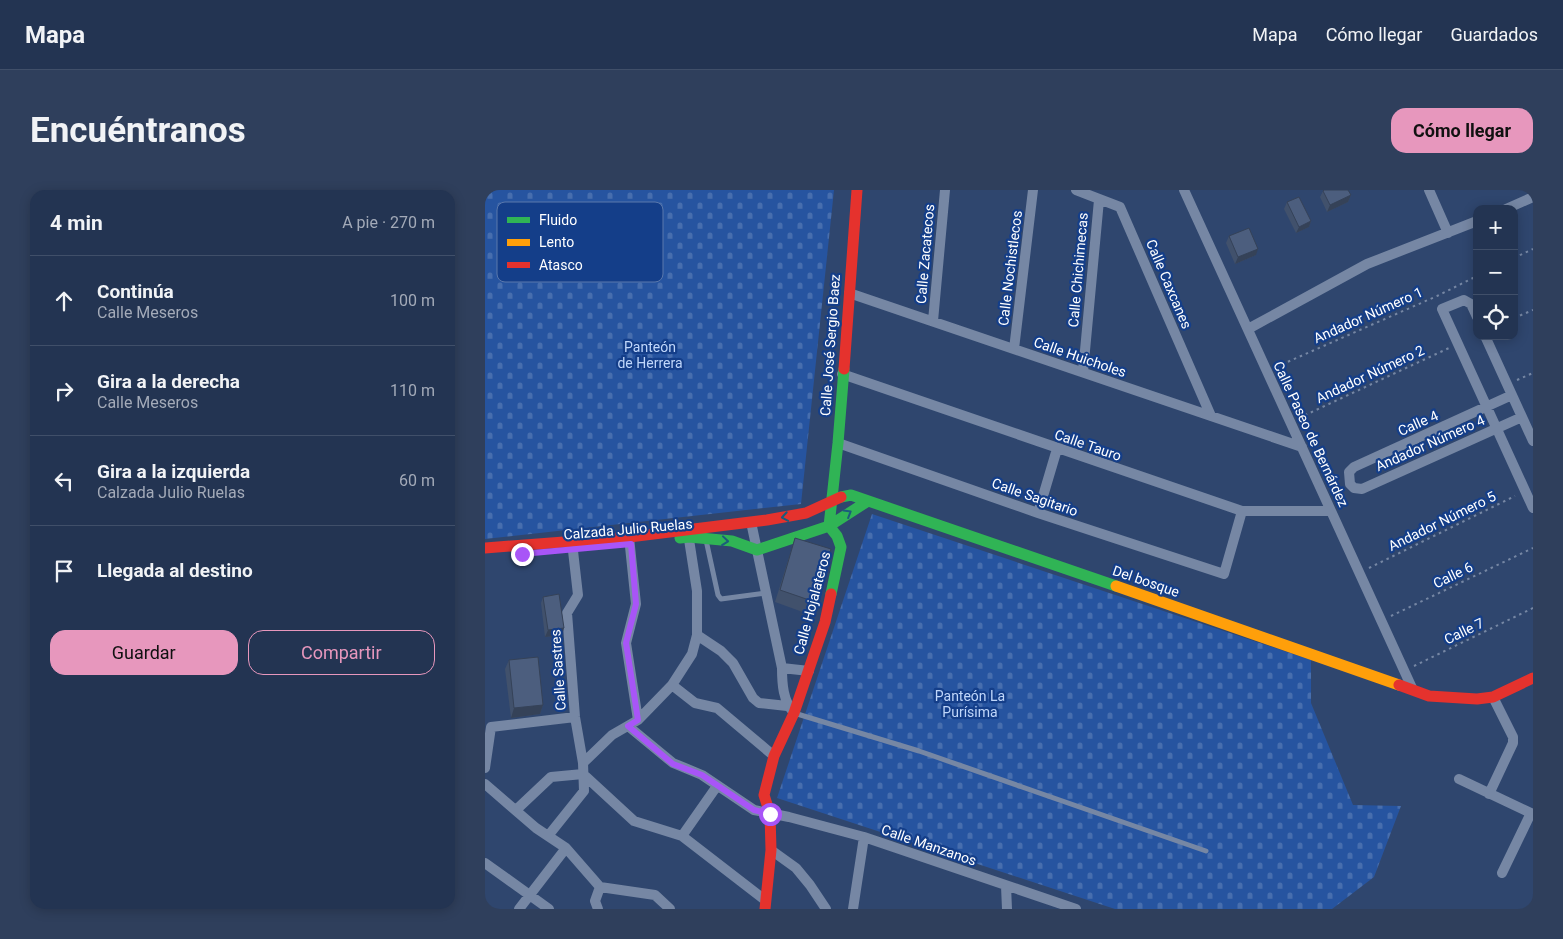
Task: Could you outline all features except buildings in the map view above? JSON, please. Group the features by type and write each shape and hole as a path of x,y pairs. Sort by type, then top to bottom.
{"main road":[{"name":"Calle José Sergio Baez","path":"830,502 838,442 857,190"},
{"name":"Del bosque","path":"830,502 845,495 851,495 1429,696 1477,699 1493,697"},
{"path":"757,550 829,526 868,501"},
{"name":"Calzada Julio Ruelas","path":"485,548 573,545 688,533 705,533 751,522 806,513 830,502"},
{"path":"829,526 830,502"},
{"name":"Calle Hojalateros","path":"765,905 771,850 770,814 764,795 774,756 791,709 809,671 825,622 840,559 841,542 829,526"},
{"name":"Calzada Julio Ruelas","path":"705,533 757,550"},
{"name":"Calzada Julio Ruelas","path":"485,556 522,554 573,545"},
{"path":"1493,697 1533,678"}],"street":[{"name":"Calle Zacatecos","path":"933,321 945,190"},
{"name":"Calle Nochistlecos","path":"1015,349 1033,190"},
{"name":"Calle Caxcanes","path":"1076,190 1121,207 1211,416"},
{"name":"Calle Paseo de Bernárdez","path":"1184,190 1413,690"},
{"path":"1429,190 1448,233"},
{"path":"1516,205 1533,198"},
{"name":"Calle Chichimecas","path":"1083,372 1099,200"},
{"path":"1248,329 1367,264 1473,223"},
{"name":"Calle Huicholes","path":"849,292 1302,448"},
{"path":"1473,308 1471,304 1464,300 1443,309 1533,508"},
{"path":"1487,340 1533,441"},
{"name":"Calle Tauro","path":"842,374 1242,512 1331,511"},
{"name":"Calle 4","path":"1350,484 1349,472 1354,467 1512,396"},
{"name":"Andador Número 4","path":"1350,484 1354,488 1362,489 1522,417"},
{"name":"Calle Sagitario","path":"838,442 1223,574 1242,512"},
{"path":"1038,512 1057,449"},
{"name":"Calle Hojalateros","path":"751,522 782,668 782,684 791,709"},
{"path":"583,763 611,735 638,720 673,685 692,654 697,635 697,591 688,533"},
{"path":"630,540 636,604 626,643 638,720"},
{"name":"Calle Sastres","path":"548,836 584,791 583,763 575,717 567,613 578,595 573,545"},
{"path":"697,635 721,651 733,663 753,698 759,703 791,709"},
{"path":"782,668 809,671"},
{"path":"673,685 695,703 717,708 774,756"},
{"path":"1489,794 1513,743 1513,737 1493,697"},
{"path":"485,768 488,724 575,717"},
{"name":"Calle Manzanos","path":"628,726 673,764 702,775 754,810 789,817 864,837 1058,906 1076,909"},
{"path":"516,810 551,777 583,774 634,821 682,836 765,905"},
{"path":"1459,778 1532,814 1502,873"},
{"path":"485,784 536,828 566,848 600,887 655,895 669,909"},
{"path":"682,836 717,786"},
{"path":"853,909 864,837"},
{"path":"519,909 531,896 566,848"},
{"path":"771,850 796,868 810,885 825,909"},
{"path":"485,863 549,909"},
{"path":"1006,886 1007,909"},
{"path":"598,909 595,901 600,887"}],"lane":[{"path":"705,533 718,595 721,599 766,593"},
{"path":"791,709 1206,851"}],"path":[{"path":"1518,256 1533,249"},
{"name":"Andador Número 1","path":"1267,371 1437,296 1473,278"},
{"path":"1518,316 1533,310"},
{"name":"Andador Número 2","path":"1290,422 1459,344"},
{"name":"Andador Número 5","path":"1359,573 1525,491"},
{"name":"Calle 6","path":"1381,621 1533,548"},
{"name":"Calle 7","path":"1404,671 1533,608"}],"green space":[{"name":"Panteón de Herrera","path":"485,190 834,190 801,504 485,539"},
{"name":"Panteón La Purísima","path":"872,514 1311,660 1311,703 1353,805 1401,806 1374,877 1332,909 1115,909 777,798"}],"traffic: fast":[{"path":"831,594 841,547 837,536 829,526 844,369"},
{"path":"841,497 851,495 1116,586"},
{"path":"680,538 689,537 732,541 757,550 829,526 868,501"}],"traffic: slow":[{"path":"1116,586 1399,685"}],"traffic: jam":[{"path":"844,369 857,190"},
{"path":"485,548 629,537 767,520 806,513 841,497"},
{"path":"765,909 771,850 770,814 764,795 774,756 794,713 825,622 831,594"},
{"path":"1399,685 1429,696 1477,699 1493,697 1533,678"}],"route":[{"path":"522,554 631,544 636,604 635,614 627,634 626,643 638,720 628,726 673,764 702,775 754,810 770,814"}]}
